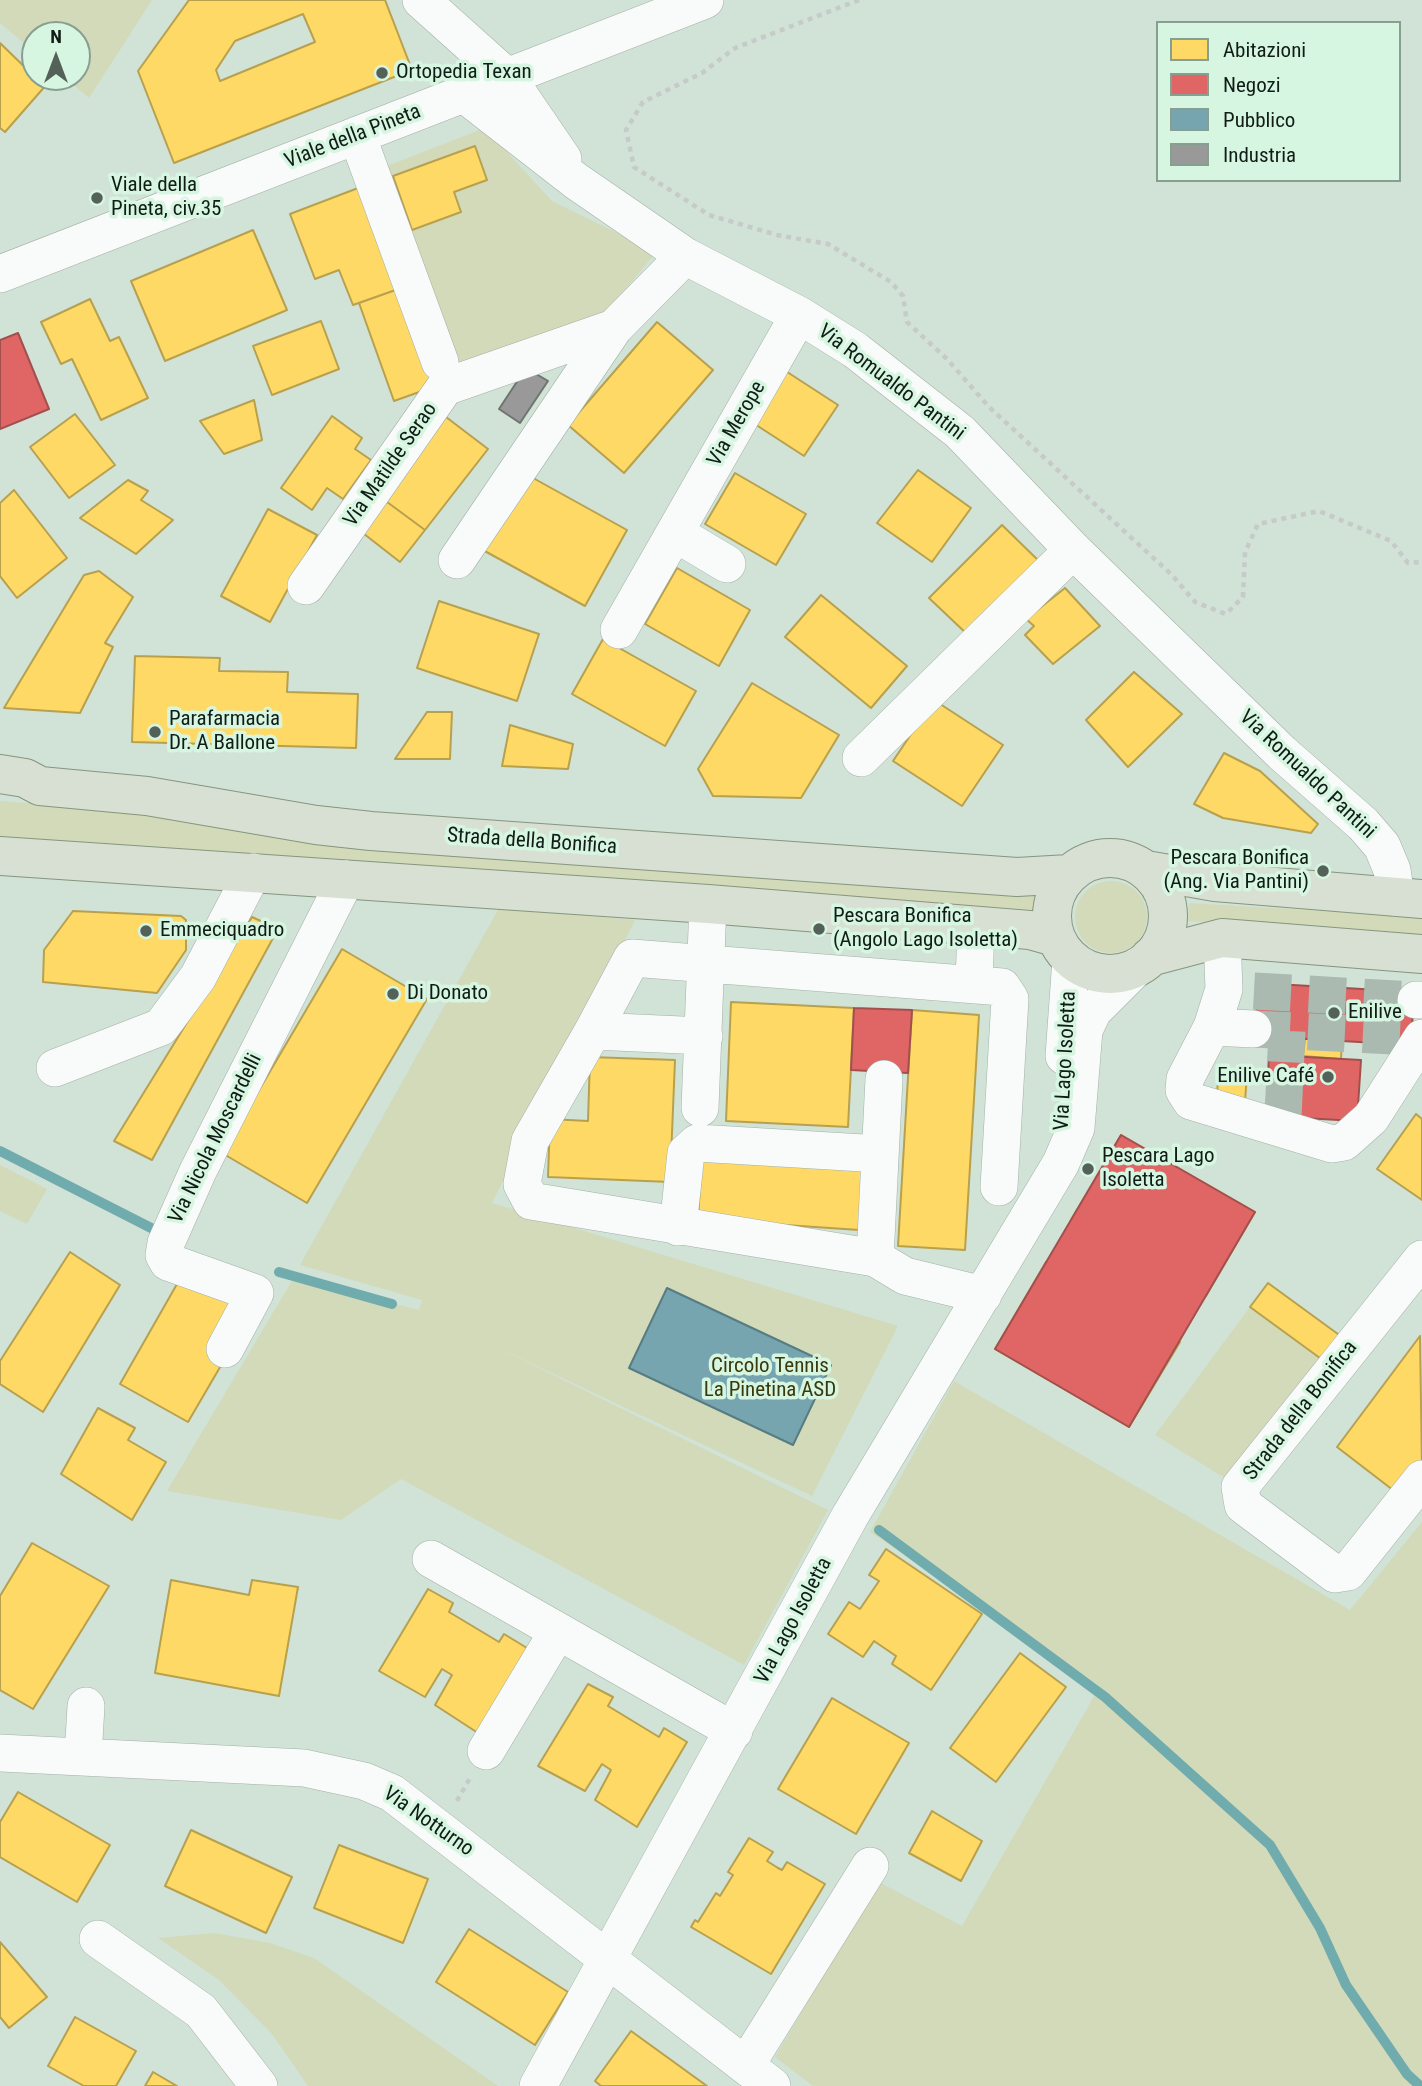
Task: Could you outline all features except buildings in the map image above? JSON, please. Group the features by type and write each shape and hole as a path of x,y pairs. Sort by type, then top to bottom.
{"main road":[{"name":"Strada della Bonifica","path":"0,774 25,778 40,786 147,796 316,825 371,831 1017,877 1069,874"},
{"path":"0,789 25,791 40,786"},
{"path":"0,856 708,904 1030,930 1102,974 1222,939 1422,954"},
{"path":"1063,948 1052,910 1060,885 1080,866 1106,858 1134,863 1146,870 1159,886 1167,906 1165,934 1144,962"},
{"path":"1146,870 1215,881 1409,898"}],"street":[{"name":"Via Romualdo Pantini","path":"421,0 507,77 576,181"},
{"name":"Viale della Pineta","path":"0,274 705,0"},
{"name":"Via Romualdo Pantini","path":"464,94 576,181 685,256 799,314 855,350 960,432 1073,550 1282,753 1363,824 1382,846 1392,870 1409,898"},
{"path":"357,135 440,362"},
{"name":"Via Matilde Serao","path":"457,561 614,328 685,256"},
{"name":"Via Merope","path":"619,629 799,314"},
{"name":"Via Matilde Serao","path":"306,586 445,387 614,328"},
{"path":"674,533 727,564"},
{"path":"861,758 1073,550"},
{"path":"55,1068 161,1027 198,977 253,872"},
{"name":"Via Nicola Moscardelli","path":"225,1349 255,1293 168,1262 164,1255 166,1243 198,1171 346,879"},
{"path":"701,1108 708,904"},
{"path":"974,985 976,926"},
{"path":"1222,939 1239,990 1212,1027 1185,1079 1187,1096 1191,1101 1282,1123 1332,1144 1354,1137 1371,1118 1419,1037"},
{"name":"Via Lago Isoletta","path":"1061,1163 1063,948"},
{"path":"983,1295 905,1276 875,1258 530,1201 522,1184 530,1141 632,958 1002,987 1010,999 999,1187"},
{"name":"Via Lago Isoletta","path":"538,2086 850,1516 1061,1163 1076,1128 1084,1030 1093,1011 1144,962"},
{"path":"1212,1027 1253,1029"},
{"path":"593,1031 704,1036"},
{"path":"875,1258 884,1079"},
{"path":"678,1227 686,1153 697,1143 880,1154"},
{"name":"Strada della Bonifica","path":"1422,1259 1240,1487 1243,1506 1335,1574 1348,1572 1422,1479"},
{"path":"431,1559 734,1731"},
{"path":"486,1751 558,1632"},
{"path":"83,1757 86,1706"},
{"name":"Via Notturno","path":"0,1753 304,1768 334,1773 392,1793 609,1957 759,2076 870,1867"},
{"path":"99,1939 201,2011 259,2086"}],"path":[{"path":"859,0 735,48 702,73 643,102 626,130 634,167 709,215 777,234 828,244 891,282 903,296 906,322 947,359 989,407 1172,575 1195,602 1226,614 1243,597 1245,552 1258,524 1319,511 1391,541 1408,563 1422,562"},
{"path":"441,1829 486,1751"}],"green space":[{"path":"0,0 152,0 89,98 81,91 91,91 91,21 21,21 21,40 0,23"},
{"path":"485,128 552,201 656,252 606,313 462,369 382,168"},
{"path":"0,801 106,809 290,838 1038,889 1036,910 113,844 0,840"},
{"path":"1111,881 1131,887 1141,897 1147,917 1141,937 1131,947 1111,953 1091,947 1081,937 1075,917 1081,897 1091,887"},
{"path":"1189,903 1422,917 1422,938 1188,921"},
{"name":"Circolo Tennis La Pinetina ASD","path":"499,908 635,920 492,1203 898,1326 812,1496 488,1343 828,1510 744,1665 401,1479 341,1520 167,1491 293,1279 419,1310 422,1300 300,1265"},
{"path":"0,1165 47,1189 27,1224 0,1211"},
{"path":"1250,1307 1324,1361 1233,1483 1155,1435"},
{"path":"954,1381 1350,1610 1422,1522 1422,2086 813,2086 775,2057 879,1882 962,1926 1100,1686 870,1532"},
{"path":"214,1933 270,1943 314,1958 498,2086 308,2086 272,2034 219,1980 158,1938"}],"waterway":[{"path":"0,1151 155,1230"},
{"path":"279,1272 392,1304"},
{"path":"879,1530 1105,1697 1270,1845 1320,1928 1346,1985 1407,2074 1420,2086"}],"tunnel":[{"path":"1254,991 1416,1000"},
{"path":"1253,1029 1414,1037"},
{"path":"1283,1117 1287,1031"}],"place":[{"name":"Ortopedia Texan","path":"382,73"},
{"name":"Viale della Pineta, civ.35","path":"97,198"},
{"name":"Parafarmacia Dr. A Ballone","path":"155,732"},
{"name":"Pescara Bonifica (Ang. Via Pantini)","path":"1323,871"},
{"name":"Pescara Bonifica (Angolo Lago Isoletta)","path":"819,929"},
{"name":"Emmeciquadro","path":"146,931"},
{"name":"Di Donato","path":"393,994"},
{"name":"Enilive","path":"1334,1013"},
{"name":"Enilive Café","path":"1328,1077"},
{"name":"Pescara Lago Isoletta","path":"1088,1169"}]}
